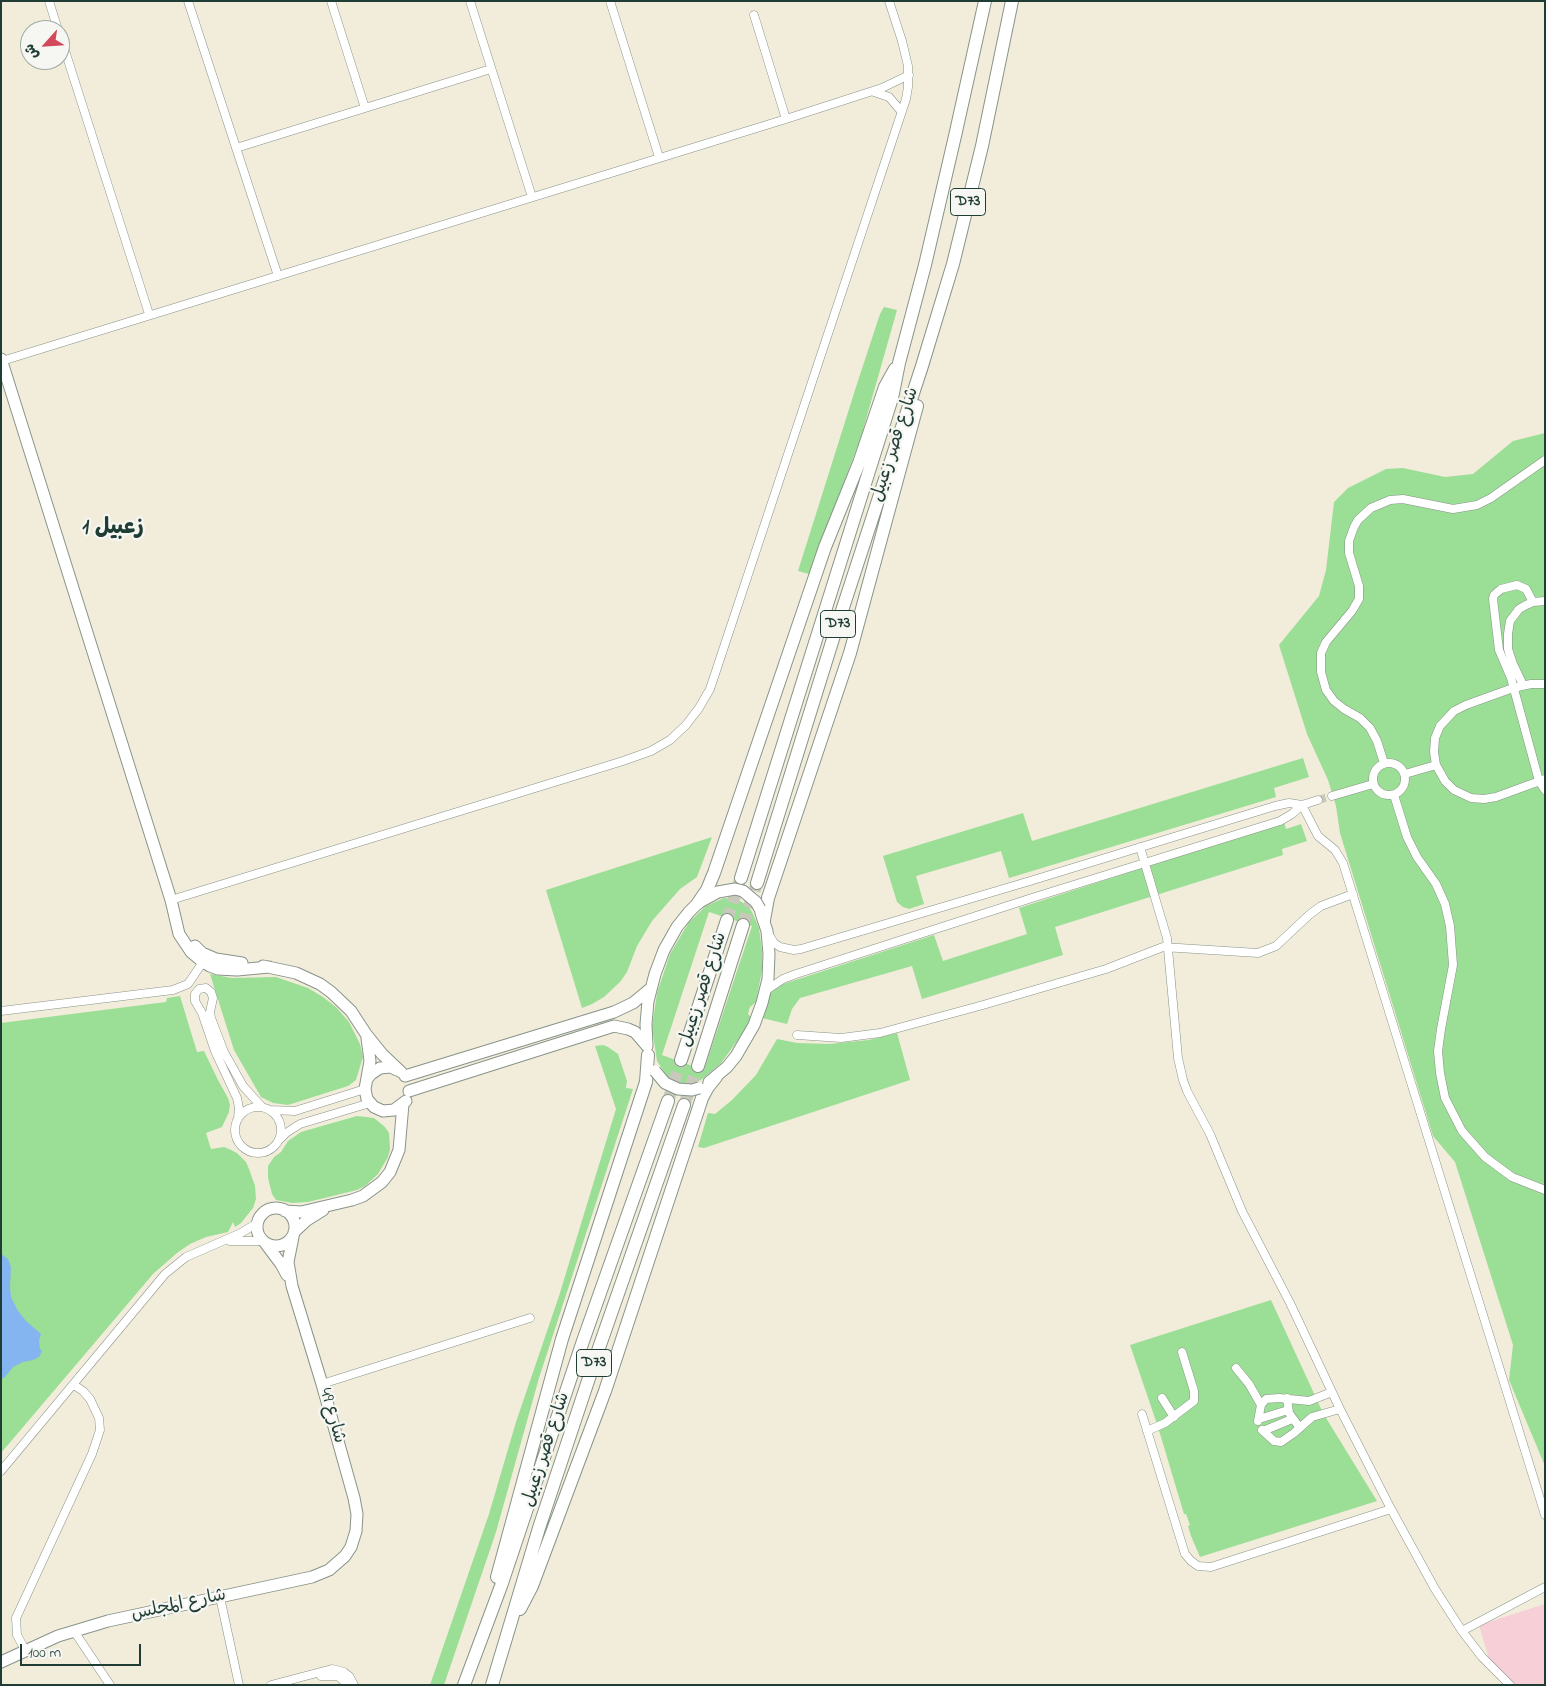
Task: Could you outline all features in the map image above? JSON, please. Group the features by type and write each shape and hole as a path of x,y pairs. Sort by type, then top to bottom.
{"main road":[{"name":"شارع قصر زعبيل","path":"741,878 892,398 899,363 925,265 985,1"},
{"name":"شارع قصر زعبيل","path":"757,883 953,264 980,155 1012,1"},
{"path":"698,903 707,890 714,874 825,547 859,462 885,387 899,363"},
{"path":"764,920 768,898 850,652 920,397 922,366"},
{"name":"شارع قصر زعبيل","path":"681,1060 727,920"},
{"name":"شارع قصر زعبيل","path":"698,1066 743,925"},
{"path":"491,1612 494,1588 562,1338 646,1082 648,1050"},
{"path":"510,1624 532,1586 552,1534 605,1391 702,1098 716,1077"},
{"name":"شارع قصر زعبيل","path":"464,1685 513,1552 583,1341 668,1100"},
{"name":"شارع قصر زعبيل","path":"492,1685 539,1528 596,1354 684,1105"}],"street":[{"path":"49,1 55,20"},
{"path":"188,1 278,276"},
{"path":"331,1 365,108"},
{"path":"470,1 532,197"},
{"path":"610,1 659,157"},
{"path":"171,900 651,751 670,740 700,708 710,689 907,93 909,75 906,53 890,1"},
{"path":"754,15 786,118"},
{"path":"70,66 149,314"},
{"path":"236,148 491,69"},
{"path":"1,1471 164,1274 192,1254 241,1234 257,1223 262,1214 270,1209 301,1212 333,1205 363,1196 382,1182 395,1162 400,1138 403,1104 409,1091 408,1083 403,1074 382,1054 351,1011 331,992 302,975 282,969 269,967 227,970 210,966 206,959 184,944 176,924 171,900 2,360 872,91 891,85 909,75"},
{"path":"872,91 889,97 902,111"},
{"path":"1384,763 1377,741 1370,728 1360,718 1334,701 1326,690 1321,672 1320,659 1326,642 1352,611 1359,599 1359,586 1349,553 1349,540 1354,526 1370,508 1390,500 1404,499 1453,508 1477,505 1491,498 1545,460"},
{"path":"1533,602 1526,590 1520,585 1501,589 1492,599 1499,650 1514,688 1545,790"},
{"path":"1496,626 1510,621 1520,609 1533,602 1545,601"},
{"path":"1510,621 1508,649 1523,685"},
{"path":"1542,780 1496,797 1477,799 1465,796 1445,782 1436,765 1434,752 1435,738 1440,726 1449,715 1466,705 1523,685 1545,684"},
{"path":"1391,762 1397,764 1405,774 1404,787 1394,795 1381,794 1373,784 1374,771 1384,763 1391,762"},
{"path":"1405,774 1436,765"},
{"path":"1332,796 1373,784"},
{"path":"1394,795 1407,837 1436,884 1445,904 1450,926 1453,965 1438,1051 1442,1086 1450,1110 1462,1132 1485,1157 1512,1177 1545,1190"},
{"path":"764,920 769,967 765,991 758,1015 736,1056 716,1077 699,1088 692,1090 678,1089 664,1083 656,1072 648,1050 646,1024 650,990 659,962 670,938 683,918 698,903 718,892 735,889 743,892 756,902 764,920 770,937 780,947 794,950 801,949 1275,806 1302,805 1318,800"},
{"path":"765,991 783,979 796,974 1145,862 1280,821 1302,805"},
{"path":"1302,805 1318,836 1335,850 1341,859 1353,894 1545,1515"},
{"path":"1140,847 1165,929 1178,1058 1183,1080 1210,1134 1242,1211 1290,1303 1340,1409 1391,1509 1435,1589 1462,1631 1482,1657 1510,1685"},
{"path":"797,1035 841,1038 880,1033 1106,968 1168,946 1252,954 1265,952 1276,946 1314,910 1353,894"},
{"path":"1,1012 173,990 188,984 206,959"},
{"path":"370,1103 300,1124 286,1133 272,1149 266,1152 254,1153 248,1151 238,1142 235,1128 239,1108 237,1098 212,1044 202,1013 195,1001 195,994 199,989 206,988 211,992 213,998 210,1012 212,1018 224,1052 243,1086 262,1107 270,1110 294,1111 366,1084 371,1074 380,1068 391,1067 403,1074 614,1012 633,1003 650,990"},
{"path":"409,1091 614,1026 635,1032 648,1050"},
{"path":"366,1034 369,1052 366,1084 370,1103 384,1111 394,1110 403,1104"},
{"path":"238,1119 248,1109 262,1107"},
{"path":"270,1110 279,1120 281,1126 280,1139"},
{"path":"384,1111 400,1138"},
{"path":"223,1242 243,1240 271,1246 281,1246 307,1220 333,1205"},
{"path":"285,1211 292,1218 293,1234"},
{"path":"257,1223 257,1233 264,1243"},
{"name":"شارع 49","path":"293,1234 288,1262 292,1286 354,1498 356,1523 351,1547"},
{"name":"شارع 49","path":"264,1243 281,1264 292,1286"},
{"path":"322,1384 530,1318"},
{"path":"1147,1431 1160,1426 1174,1417 1190,1405 1194,1398 1194,1391 1182,1352"},
{"path":"1236,1368 1250,1384 1261,1405"},
{"path":"25,1650 17,1635 16,1618 92,1454 100,1430 99,1418 90,1399 74,1385"},
{"path":"1288,1410 1258,1420 1261,1405 1266,1399 1286,1398 1309,1401 1332,1392"},
{"path":"1162,1398 1174,1417"},
{"path":"1286,1398 1292,1419 1300,1428"},
{"path":"1292,1419 1263,1431 1274,1441 1278,1442 1291,1436 1312,1417 1340,1409"},
{"path":"1142,1414 1186,1554 1191,1562 1198,1566 1211,1567 1391,1509"},
{"name":"شارع المجلس","path":"1,1662 25,1650 74,1631 133,1615 303,1580 321,1574 338,1564 351,1547"},
{"path":"1462,1631 1545,1588"},
{"path":"220,1597 239,1685"},
{"path":"74,1631 110,1685"},
{"path":"271,1685 326,1670 338,1670 349,1676 354,1685"},
{"path":"302,1678 332,1675 343,1680 348,1685"}],"shaded area":[{"path":"1545,1604 1545,1685 1516,1685 1490,1662 1479,1625"}],"green space":[{"path":"884,307 897,310 861,437 809,574 798,571 856,387"},
{"path":"1545,433 1545,1466 1509,1380 1513,1345 1455,1162 1433,1136 1340,833 1336,806 1328,780 1307,734 1279,645 1319,596 1326,570 1334,502 1348,488 1386,469 1403,468 1445,477 1473,474 1513,441"},
{"path":"1303,758 1309,777 1274,788 1276,797 1009,878 1001,851 916,876 924,904 909,909 897,902 883,856 1023,813 1032,841"},
{"path":"1284,822 1286,829 1301,824 1307,841 1282,849 1283,855 1055,927 1063,955 922,999 912,966 800,998 792,1009 787,1024 762,1018 766,999 780,985 934,935 943,961 1027,934 1019,908"},
{"path":"712,837 697,877 680,889 652,921 637,946 627,972 620,982 604,997 582,1008 546,890"},
{"path":"724,898 736,899 747,905 759,928 762,970 756,1002 750,1007 748,1014 751,1017 743,1033 721,1063 701,1080 681,1084 669,1079 657,1061 652,1027 657,993 670,954 689,922 706,906","holes":["709,912 752,926 704,1070 662,1055"]},
{"path":"210,974 232,978 276,977 308,988 323,997 337,1008 349,1022 360,1044 363,1057 356,1080 348,1086 288,1105 273,1103 261,1097 234,1050"},
{"path":"180,996 197,1052 204,1051 230,1105 222,1127 206,1133 211,1149 224,1147 237,1153 246,1162 255,1186 256,1199 253,1208 241,1223 235,1227 233,1222 228,1232 206,1237 190,1244 153,1274 1,1453 1,1023 166,1002 167,998"},
{"path":"897,1033 910,1080 704,1148 698,1147 708,1113 715,1114 732,1100 756,1075 777,1039 797,1043 829,1044 869,1040"},
{"path":"603,1045 618,1054 627,1081 626,1088 633,1089 539,1378 496,1532 444,1685 430,1685 489,1514 516,1422 559,1296 616,1109 595,1046"},
{"path":"357,1116 374,1118 389,1133 390,1149 388,1157 378,1174 365,1186 357,1190 308,1202 292,1203 276,1200 272,1194 268,1178 268,1166 288,1141 301,1132"},
{"path":"1271,1300 1323,1413 1377,1501 1200,1557 1191,1536 1188,1526 1190,1525 1186,1514 1184,1514 1158,1427 1130,1345"}],"water":[{"path":"1,1254 8,1259 11,1267 11,1297 26,1321 41,1334 39,1341 42,1351 39,1357 13,1367 1,1379"}],"tunnel":[{"path":"1318,800 1332,796"},
{"path":"727,920 740,880"},
{"path":"743,925 757,883"},
{"path":"668,1101 681,1060"},
{"path":"684,1105 698,1066"}],"district":[{"name":"زعبيل 1","path":"113,529"}]}
